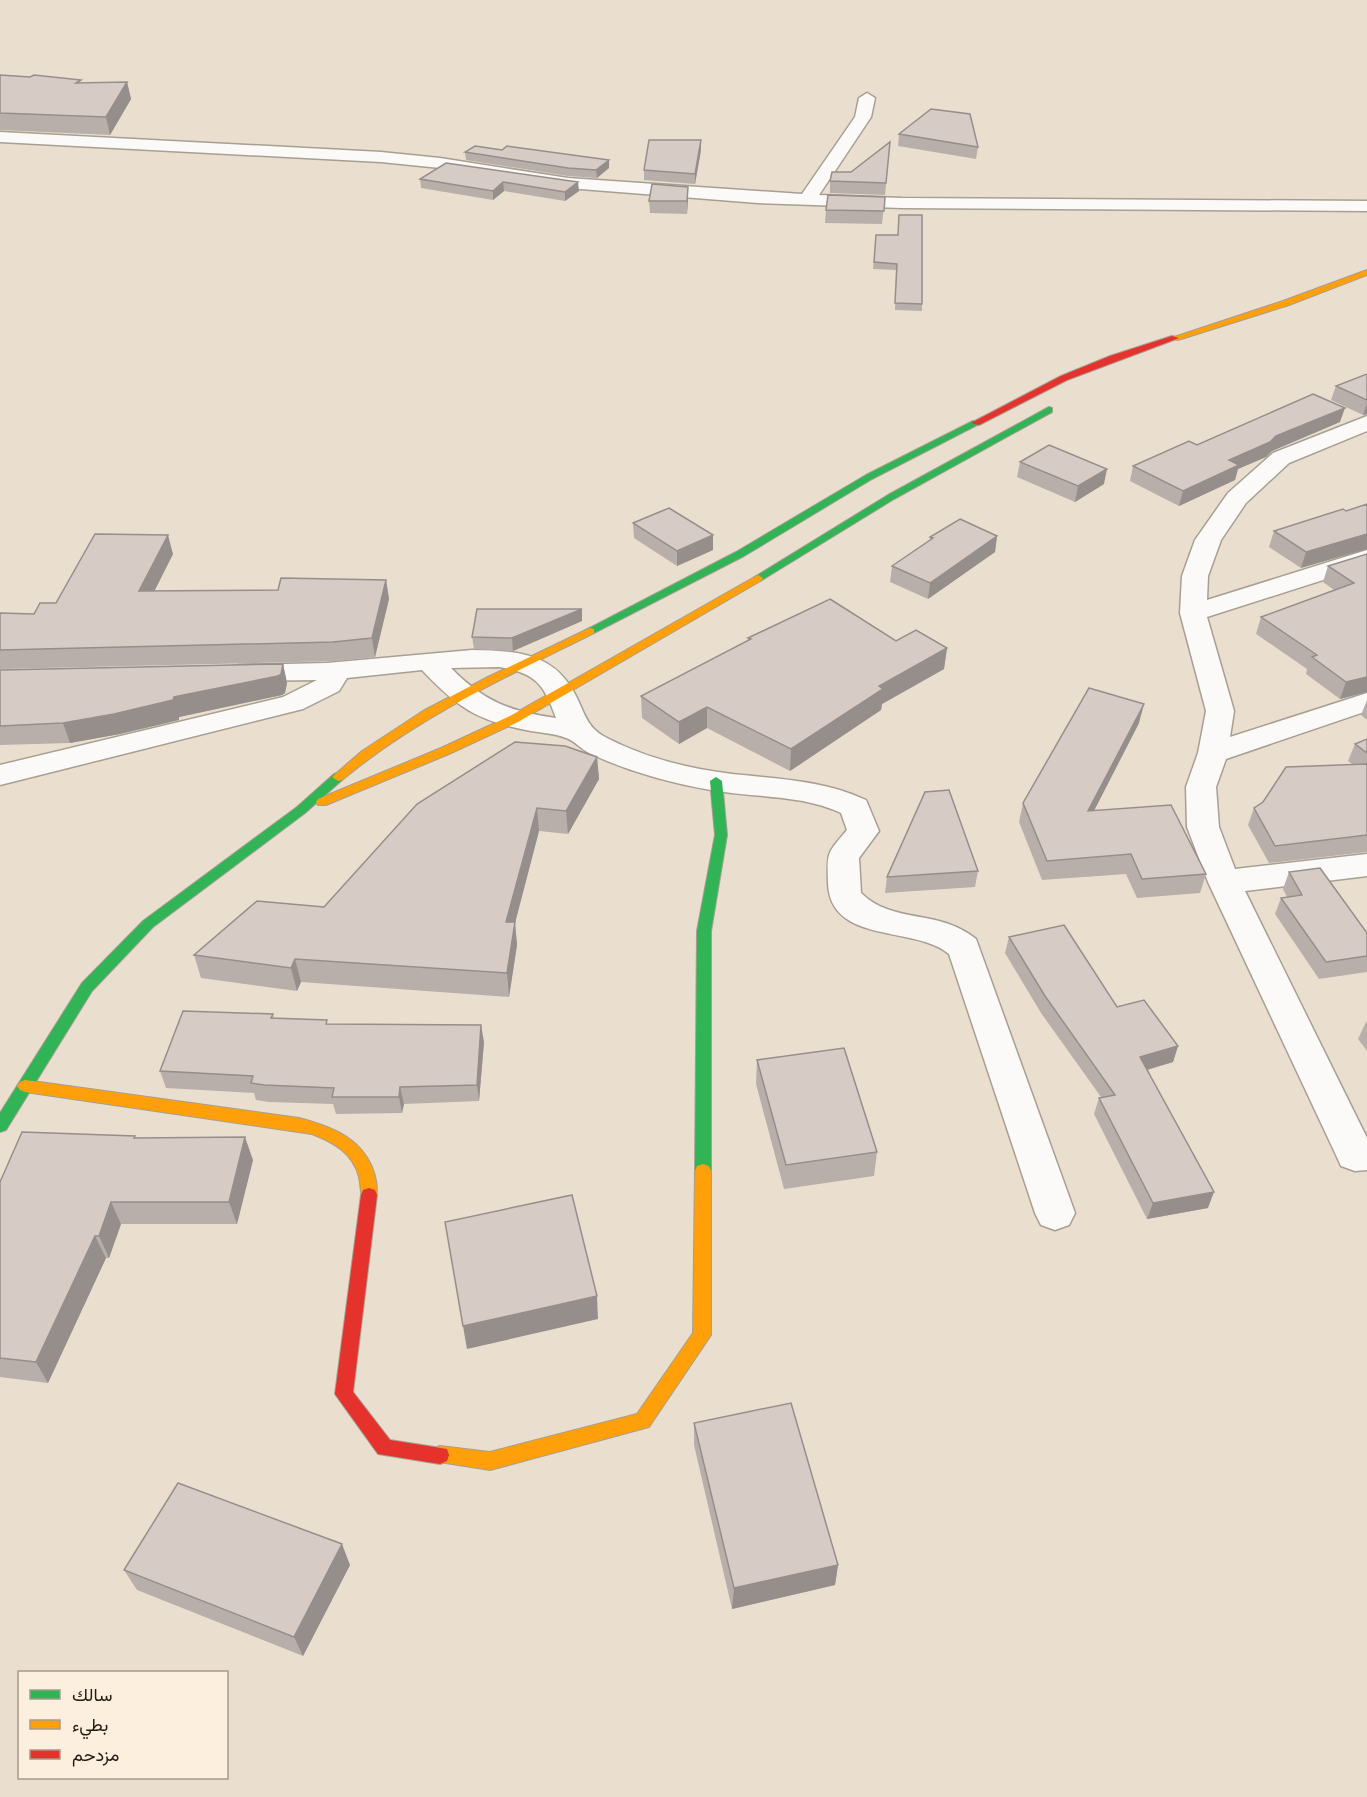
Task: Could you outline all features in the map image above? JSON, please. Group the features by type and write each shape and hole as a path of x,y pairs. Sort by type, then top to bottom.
{"main road":[{"path":"0,1126 87,987 148,924 301,810 359,758 460,694 740,554 868,477 1064,378 1113,358 1286,303 1367,272"},
{"path":"301,810 445,751 561,694 891,497 1031,418 1060,405"},
{"path":"25,1086 275,1121 299,1122 321,1128 339,1137 355,1150 368,1176 371,1206 365,1227 344,1394 385,1448 490,1461 644,1421 702,1335 704,931 721,835 716,781"}],"street":[{"path":"807,200 863,117 867,98"},
{"path":"0,137 381,157 440,163 604,187 807,200 902,203 1367,206"},
{"path":"1367,423 1281,458 1237,498 1208,540 1195,576 1193,613 1220,711 1213,753 1201,787 1203,827 1224,882 1355,1155 1367,1154"},
{"path":"1193,613 1367,558"},
{"path":"209,674 337,670 462,659 524,662 548,675 561,694 576,731"},
{"path":"430,662 460,694 482,709 514,719 576,731 598,746 646,765 716,781 797,791 845,801 855,807 863,831 843,856 845,897 866,915 896,924 936,930 955,938 964,948 1055,1213"},
{"path":"0,775 293,703 329,685 337,670"},
{"path":"1213,753 1367,702"},
{"path":"1224,882 1367,865"}],"building":[{"path":"0,75 30,77 34,75 81,80 76,83 127,82 106,117 0,113"},
{"path":"931,109 970,114 978,147 899,134"},
{"path":"649,140 701,140 695,174 644,170"},
{"path":"890,142 886,183 830,181 832,172 851,172"},
{"path":"475,146 502,150 507,146 609,160 596,170 568,168 465,152"},
{"path":"446,163 578,182 565,192 503,182 493,191 420,179"},
{"path":"652,184 688,187 687,201 649,201"},
{"path":"828,195 885,197 884,211 826,210"},
{"path":"899,215 922,215 922,304 895,303 897,264 874,262 876,235 898,235"},
{"path":"1367,374 1367,400 1336,386"},
{"path":"1313,394 1345,408 1276,436 1270,442 1229,460 1239,465 1183,491 1133,466 1189,441 1197,445"},
{"path":"1049,445 1107,469 1078,486 1020,462"},
{"path":"1367,504 1367,534 1306,552 1274,531 1343,509 1346,511"},
{"path":"669,508 713,535 677,551 633,523"},
{"path":"960,519 997,536 930,583 892,566 933,538 930,537"},
{"path":"95,534 168,535 139,591 278,590 281,578 386,580 372,638 333,642 0,650 0,613 34,614 40,603 56,603"},
{"path":"1367,554 1367,677 1346,682 1312,657 1317,655 1261,617 1354,583 1328,566"},
{"path":"830,599 896,641 916,630 947,648 879,686 883,689 791,749 707,707 679,722 641,696 751,639 748,638"},
{"path":"477,609 582,609 512,638 472,637"},
{"path":"283,664 281,674 278,676 174,697 173,700 114,714 63,723 0,726 0,670"},
{"path":"1089,688 1144,704 1088,811 1171,805 1206,874 1142,879 1131,854 1047,861 1023,803"},
{"path":"1367,739 1367,753 1355,744"},
{"path":"515,742 565,746 597,757 566,811 537,808 506,922 515,922 507,973 295,959 291,968 194,955 257,901 324,907 417,804"},
{"path":"1367,764 1367,835 1275,846 1254,808 1263,802 1286,767"},
{"path":"949,790 978,871 887,877 925,792"},
{"path":"1320,868 1367,933 1367,956 1326,962 1281,898 1302,895 1289,872"},
{"path":"1064,925 1117,1007 1144,1000 1178,1046 1140,1057 1214,1192 1153,1203 1099,1098 1115,1095 1045,996 1009,937"},
{"path":"183,1011 273,1014 271,1018 327,1020 326,1024 481,1025 477,1085 400,1087 399,1097 332,1097 334,1088 264,1085 251,1083 253,1076 160,1071"},
{"path":"844,1048 877,1152 786,1165 757,1060"},
{"path":"22,1132 135,1136 134,1138 245,1137 229,1202 111,1202 99,1236 95,1236 36,1362 0,1358 0,1182"},
{"path":"572,1195 597,1296 463,1326 445,1222"},
{"path":"791,1403 838,1565 734,1588 694,1423"},
{"path":"178,1483 342,1544 294,1637 124,1570"}],"traffic: fast":[{"path":"758,578 891,497 1049,410"},
{"path":"590,631 740,554 869,477 976,423"},
{"path":"0,1126 87,987 148,924 301,810 338,777"},
{"path":"703,1171 704,931 721,835 716,781"}],"traffic: slow":[{"path":"1175,338 1286,303 1367,272"},
{"path":"322,802 445,751 514,719 758,578"},
{"path":"338,777 366,754 427,713 590,631"},
{"path":"25,1086 299,1124 314,1128 339,1139 357,1155 367,1179 369,1195"},
{"path":"440,1455 490,1461 643,1421 702,1335 703,1171"}],"traffic: jam":[{"path":"976,423 1064,378 1113,358 1175,338"},
{"path":"369,1195 344,1394 385,1448 440,1455"}]}
